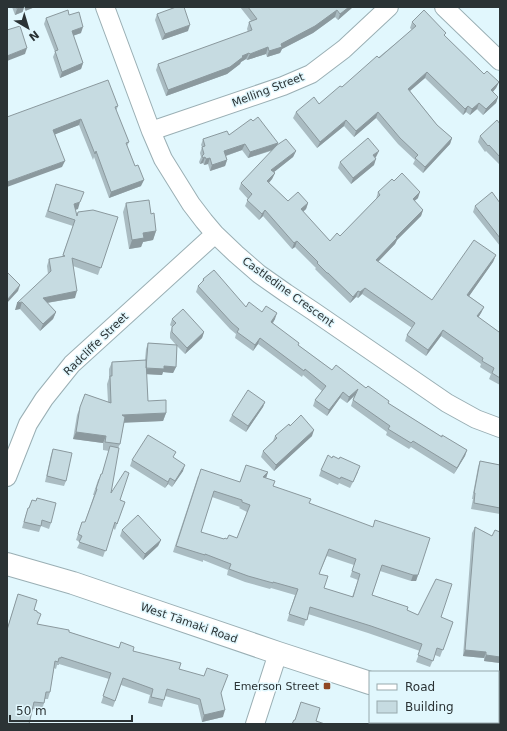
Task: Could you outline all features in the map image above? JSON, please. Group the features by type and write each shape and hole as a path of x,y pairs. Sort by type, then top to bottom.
{"main road":[{"name":"West Tāmaki Road","path":"7,564 73,583 369,683"}],"street":[{"name":"Castledine Crescent","path":"105,7 119,48 163,159 191,204 215,234 259,274 447,403 476,419 500,428"},
{"name":"Melling Street","path":"151,131 283,86 310,74 344,49 389,7"},
{"path":"444,7 500,61"},
{"name":"Radcliffe Street","path":"7,477 28,424 44,398 72,364 215,234"},
{"path":"255,724 278,653"}],"building":[{"path":"176,7 184,7 190,25 165,34 157,14"},
{"path":"248,7 349,7 340,14 337,10 315,26 281,44 282,47 269,51 268,47 250,54 249,53 242,56 243,57 230,67 168,90 158,64 252,30 249,22 257,19"},
{"path":"68,10 69,15 79,12 83,27 72,31 83,63 62,72 55,51 58,50 46,18"},
{"path":"424,10 446,33 444,35 484,74 487,71 499,82 491,90 498,97 486,109 479,103 472,109 468,106 465,109 427,72 408,89 437,125 452,138 425,167 415,158 418,155 400,138 378,112 356,131 346,120 320,142 296,112 314,97 319,104 340,86 342,87 377,56 379,58 416,26 412,22"},
{"path":"20,26 27,48 7,56 7,30"},
{"path":"108,80 118,106 115,107 129,142 126,143 135,166 138,165 144,180 111,192 96,151 95,154 81,119 53,130 65,161 7,182 7,117"},
{"path":"258,117 278,143 250,152 245,144 224,151 227,160 212,165 210,158 203,158 202,156 204,154 202,147 205,146 203,139 227,131 229,135 251,119 253,121"},
{"path":"497,120 500,124 500,157 480,136"},
{"path":"368,138 379,151 373,155 376,159 353,178 340,162"},
{"path":"286,139 296,151 271,170 275,173 267,181 288,201 298,192 308,203 301,209 330,241 337,233 340,236 380,195 378,192 392,179 394,181 402,173 420,192 413,199 423,210 376,260 432,300 474,240 496,255 467,295 484,307 477,316 499,332 500,331 500,378 492,373 494,368 482,361 483,358 443,330 428,350 407,335 415,323 365,288 360,292 358,291 353,297 317,263 318,262 297,241 294,243 265,210 262,214 247,200 252,194 241,183 277,145"},
{"path":"56,184 84,192 80,202 74,204 77,216 78,212 93,210 118,217 101,268 72,258 77,291 43,298 56,312 43,324 22,302 17,303 51,271 49,259 65,256 63,255 75,220 48,211"},
{"path":"492,192 500,203 500,238 475,206"},
{"path":"149,200 151,214 154,213 156,231 143,233 144,238 132,240 126,203"},
{"path":"214,270 246,307 249,302 262,312 266,306 277,313 271,322 299,343 298,345 332,370 336,365 366,388 368,386 389,401 388,403 442,437 442,435 467,450 457,468 413,441 411,443 388,429 390,426 353,400 358,389 349,397 343,392 329,410 315,400 326,386 305,369 304,371 260,338 255,345 237,332 239,329 198,286 204,280 203,279"},
{"path":"8,273 20,285 7,300 7,274"},
{"path":"183,309 204,332 187,348 172,332 172,327 176,323 172,319"},
{"path":"148,343 177,345 176,367 164,366 164,369 146,368"},
{"path":"146,360 148,401 166,400 166,413 122,415 125,417 120,444 105,442 106,436 76,432 80,407 85,394 111,403 110,376 112,376 112,362"},
{"path":"248,390 265,402 248,426 232,415"},
{"path":"301,415 314,430 276,465 263,451 277,438 275,436 289,424 290,426"},
{"path":"148,435 176,452 173,457 185,465 175,481 170,478 168,482 132,460"},
{"path":"110,446 119,448 111,493 125,471 129,473 120,500 125,502 117,524 115,522 106,551 79,542 82,536 78,534 82,522 85,522 97,489"},
{"path":"53,449 72,453 66,481 47,476"},
{"path":"328,455 332,458 333,456 339,459 340,457 360,466 353,482 341,477 340,479 321,470"},
{"path":"480,461 500,465 500,508 474,503 474,493"},
{"path":"246,465 268,472 263,477 275,481 273,486 311,499 309,503 373,527 375,520 430,538 418,575 413,575 382,565 372,595 408,607 407,610 418,615 436,579 452,584 441,617 453,622 443,650 437,648 433,661 418,655 422,644 371,626 310,607 307,620 289,614 298,589 248,576 229,569 231,564 205,554 176,546 201,469 240,482","holes":["214,491 242,500 242,502 250,505 237,538 229,535 227,539 224,539 201,532","329,549 356,559 352,571 360,574 353,597 324,588 328,576 319,574"]},
{"path":"37,498 56,503 51,523 42,520 41,526 24,522 32,500 36,501"},
{"path":"138,515 161,540 145,554 122,530"},
{"path":"475,527 492,536 495,530 500,532 500,657 486,655 486,652 465,650"},
{"path":"18,594 37,600 34,610 41,614 37,624 69,630 69,632 119,648 121,642 134,647 133,651 181,663 179,669 204,676 207,668 228,675 221,693 225,710 204,715 200,699 167,689 164,700 151,697 153,689 123,678 115,701 103,696 111,673 61,657 59,658 58,662 55,661 50,692 46,692 44,703 34,702 29,724 7,724 7,630"},
{"path":"301,702 320,708 316,721 325,724 292,724 295,720"}],"place":[{"name":"Emerson Street","path":"327,686"}]}
